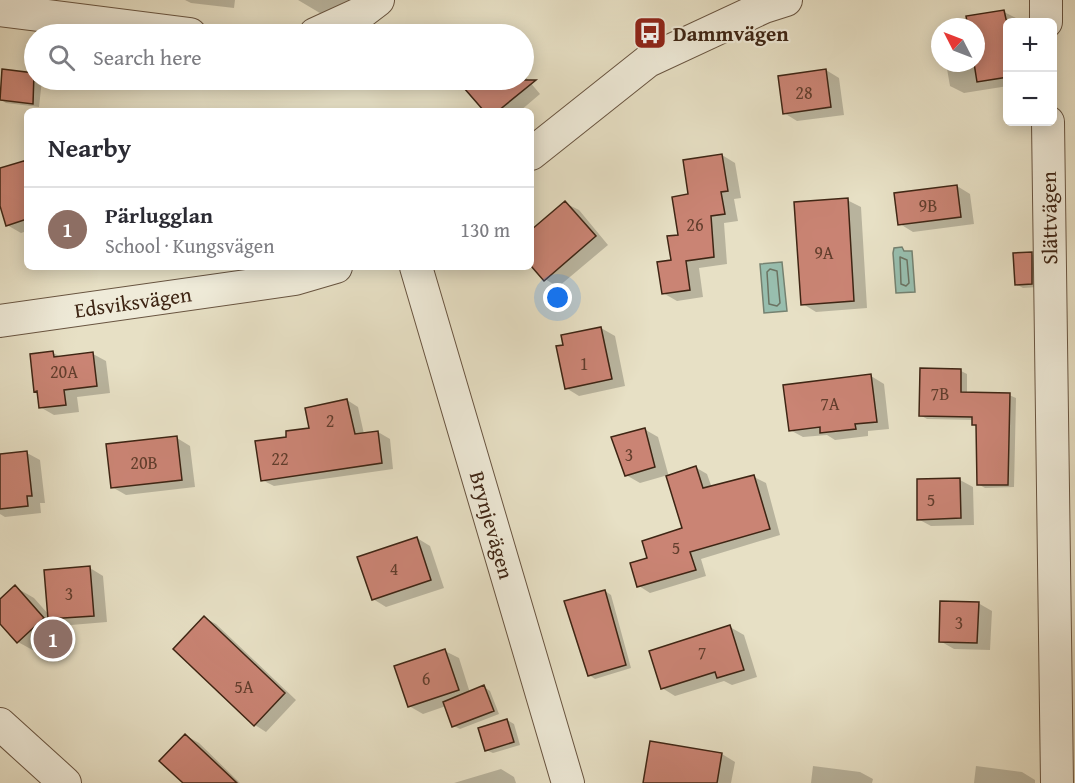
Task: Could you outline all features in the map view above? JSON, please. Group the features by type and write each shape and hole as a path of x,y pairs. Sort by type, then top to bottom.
{"street":[{"path":"337,24 361,13 378,0"},
{"path":"534,152 648,61 764,7 786,0"},
{"path":"1046,0 1046,18"},
{"path":"0,10 111,24"},
{"name":"Slättvägen","path":"1048,126 1057,783"},
{"name":"Edsviksvägen","path":"0,321 295,279 326,270"},
{"name":"Brynjevägen","path":"417,270 568,783"},
{"path":"0,724 65,783"}],"water":[{"path":"902,247 904,251 912,251 915,292 896,293 893,253 894,248"},
{"path":"782,262 787,311 764,313 760,264"}],"building":[{"path":"1004,10 1006,18 1003,18 1003,78 977,82 975,72 985,72 985,18 966,18 966,16"},
{"path":"2,69 24,72 24,90 33,90 33,104 0,100"},
{"path":"826,69 831,107 783,114 778,76"},
{"path":"466,90 524,90 502,108 481,108"},
{"path":"722,154 728,191 721,192 725,214 711,216 714,257 686,261 690,290 662,294 657,262 671,260 667,236 678,235 672,197 688,194 683,160"},
{"path":"24,161 24,220 6,226 0,206 0,168"},
{"path":"957,185 961,217 898,225 894,193"},
{"path":"848,198 854,301 801,305 794,202"},
{"path":"565,201 596,236 544,281 534,269 534,227"},
{"path":"1032,252 1032,284 1015,285 1013,253"},
{"path":"601,327 612,379 565,389 556,346 563,345 561,335"},
{"path":"53,351 54,357 93,352 97,386 64,390 66,405 39,408 37,391 34,392 30,354"},
{"path":"920,368 961,369 961,392 1010,393 1008,485 977,485 976,425 972,425 972,417 919,416"},
{"path":"871,374 877,422 855,424 856,429 820,433 820,427 789,431 783,385"},
{"path":"347,399 355,434 378,431 382,463 261,481 255,441 286,437 286,431 309,428 305,408"},
{"path":"645,428 655,467 625,476 611,437"},
{"path":"177,436 182,480 111,488 106,444"},
{"path":"27,451 32,496 27,496 28,506 0,509 0,454"},
{"path":"696,466 703,488 754,475 770,529 690,552 696,570 637,587 630,563 647,558 642,541 682,528 666,476"},
{"path":"960,478 961,518 917,520 917,479"},
{"path":"417,537 431,580 372,600 357,557"},
{"path":"90,566 94,616 48,619 44,570"},
{"path":"15,585 44,618 17,643 0,624 0,599"},
{"path":"605,590 626,665 588,676 564,601"},
{"path":"940,601 979,602 977,643 939,642"},
{"path":"204,616 285,693 254,726 173,649"},
{"path":"730,625 744,670 717,678 715,672 661,689 649,651"},
{"path":"445,649 459,690 408,707 394,666"},
{"path":"484,685 494,711 452,727 443,702"},
{"path":"507,719 514,742 485,751 478,728"},
{"path":"185,734 237,783 183,783 159,761"},
{"path":"650,741 722,753 717,783 643,783"}],"place":[{"name":"Dammvägen","path":"650,33"},
{"name":"Pärlugglan","path":"53,639"}]}
